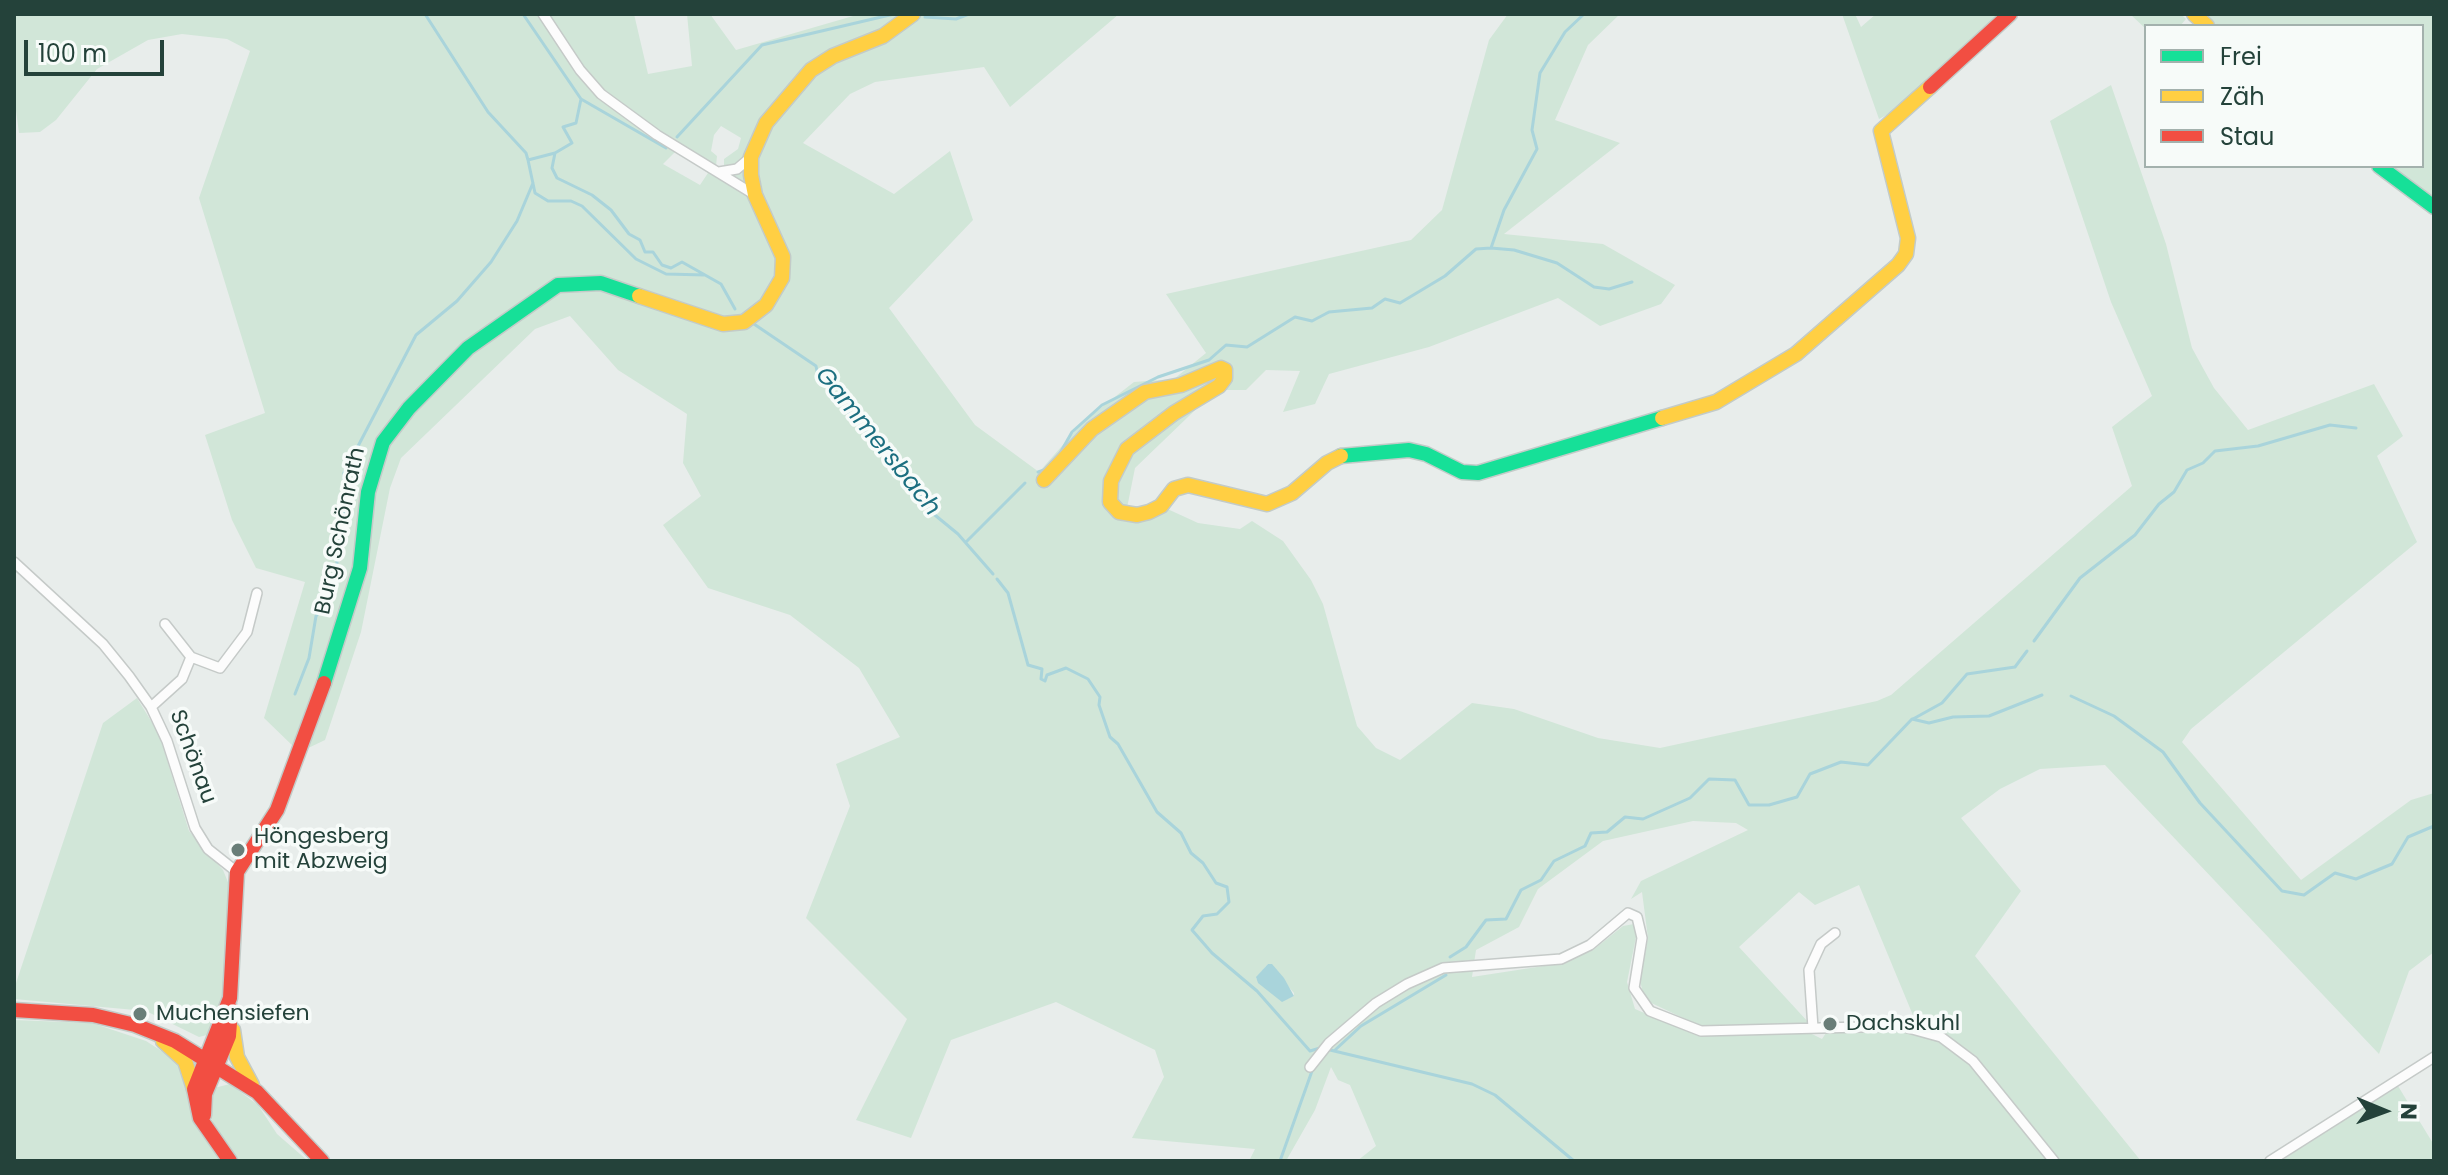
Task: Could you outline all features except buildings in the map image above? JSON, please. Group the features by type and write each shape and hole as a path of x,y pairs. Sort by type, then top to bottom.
{"street":[{"path":"543,14 592,86 657,135 755,195"},
{"path":"716,172 737,169 751,157 766,123 788,93 811,70 833,56 883,36 913,14"},
{"path":"1044,480 1092,429 1145,392 1181,385 1221,368 1225,370 1225,378 1219,386 1164,420 1127,449 1116,465 1110,502 1119,512 1137,515 1161,506 1174,489 1188,485 1267,504 1292,493 1327,463 1346,454 1409,450 1426,454 1462,472 1478,473 1698,409 1796,354 1898,265 1906,254 1905,222 1881,131 2010,14"},
{"name":"Burg Schönrath","path":"237,872 277,810 333,660 360,568 368,492 383,442 409,408 468,348 558,285 601,283 723,324 744,322 766,305 782,278 783,250 755,195 751,157"},
{"path":"2382,168 2434,207"},
{"name":"Schönau","path":"16,565 103,644 151,707 167,741 195,828 208,849 237,872"},
{"path":"165,624 191,657 220,668 247,632 257,593"},
{"path":"151,707 182,679 191,657"},
{"path":"237,872 231,1018 237,1057 257,1092"},
{"path":"1310,1067 1330,1042 1376,1003 1407,984 1443,968 1561,959 1590,945 1628,913 1637,917 1642,938 1634,988 1650,1011 1701,1031 1901,1026 1941,1037 1973,1061 2054,1161"},
{"path":"1813,1028 1809,970 1821,944 1835,933"},
{"path":"205,1124 205,1094 230,998"},
{"path":"14,1010 93,1015 150,1030 212,1061 257,1092 322,1161"},
{"path":"194,1089 229,1036 231,1018"},
{"path":"150,1030 185,1061 197,1110 230,1161"},
{"path":"2270,1161 2434,1057"}],"green space":[{"path":"14,14 634,14 648,74 692,66 687,14 710,14 736,50 860,14 1119,14 1010,107 984,67 875,82 850,94 803,143 894,194 950,151 973,220 889,308 975,425 1039,472 1084,421 1134,382 1174,379 1206,353 1166,294 1411,240 1442,210 1489,40 1508,14 1620,14 1588,45 1555,120 1620,143 1504,234 1603,244 1675,285 1661,304 1600,326 1558,298 1429,347 1329,374 1315,404 1283,412 1300,371 1266,370 1246,390 1216,390 1135,468 1126,513 1161,506 1198,523 1240,529 1252,521 1283,541 1311,580 1323,604 1357,726 1376,748 1400,760 1472,703 1514,709 1598,738 1660,748 1877,701 1891,695 2132,486 2112,427 2152,396 2111,302 2050,121 2111,85 2166,244 2192,348 2214,388 2248,430 2374,384 2403,436 2377,456 2417,542 2191,729 2182,742 2301,880 2411,800 2434,793 2434,952 2409,971 2379,1054 2105,765 2040,769 2000,789 1961,818 2021,891 1975,956 2141,1161 2061,1161 1976,1056 1943,1033 1917,1025 1859,885 1815,905 1799,892 1739,947 1809,1023 1700,1026 1645,1000 1640,981 1648,938 1642,892 1631,899 1641,881 1748,830 1736,823 1693,821 1603,841 1538,889 1519,927 1476,950 1472,977 1563,963 1593,950 1623,926 1634,924 1636,937 1627,982 1635,1009 1698,1036 1810,1033 1822,1039 1826,1033 1901,1031 1937,1041 1970,1064 2048,1161 1357,1161 1376,1146 1350,1085 1338,1080 1331,1067 1315,1110 1286,1161 1249,1161 1255,1149 1132,1138 1164,1077 1155,1050 1056,1002 951,1040 911,1138 856,1120 907,1019 806,918 850,806 836,764 900,737 859,668 790,615 708,588 663,525 701,496 683,463 687,414 618,370 570,316 535,329 401,458 390,488 361,632 325,740 304,750 295,748 264,718 305,582 256,568 232,520 205,435 265,413 199,198 250,51 227,39 182,34 148,40 97,69 56,120 40,132 19,133 14,96","holes":["721,126 741,138 738,149 724,159 724,169 716,166 717,156 711,151 714,135","676,151 708,173 700,185 663,164","1268,964 1294,996 1282,1001 1256,978"]},
{"path":"1842,14 1855,14 1861,27 1876,14 2004,14 1894,111 1879,119"},
{"path":"2130,14 2181,14 2186,19 2182,24 2144,24 2144,27"},
{"path":"2202,14 2434,14 2434,200 2391,168 2424,168 2424,24 2213,24"},
{"path":"137,698 159,734 189,831 223,870 230,887 227,980 215,1025 207,1035 199,1037 146,1011 14,999 14,989 103,723"},
{"path":"14,1020 92,1023 146,1041 177,1061 199,1131 221,1161 14,1161"},
{"path":"230,1084 258,1105 277,1134 308,1161 237,1161 213,1124 209,1106 214,1088"},
{"path":"2398,1086 2434,1145 2434,1161 2280,1161"}],"water":[{"path":"1268,964 1272,964 1284,978 1294,996 1282,1002 1258,983 1256,977"}],"waterway":[{"path":"425,14 488,112 526,153 528,160"},
{"name":"Gammersbach","path":"523,14 581,99 576,123 563,127 572,143 555,153 552,168 557,178 592,195 611,210 629,234 640,240 645,252 653,252 662,265 671,268 682,262 721,284 735,309"},
{"path":"677,137 762,45 894,14"},
{"path":"925,17 956,19 969,14"},
{"path":"1059,455 1072,432 1102,405 1158,377 1209,360 1226,345 1247,347 1295,317 1312,321 1329,312 1372,308 1385,299 1400,303 1445,276 1476,249 1491,248 1504,210 1537,149 1532,130 1540,73 1565,32 1584,14"},
{"path":"581,99 666,148"},
{"path":"555,153 528,160 535,193 548,201 571,201 582,206 636,259 666,274 705,275"},
{"path":"295,694 309,658 316,616 331,598 343,526 344,473 416,335 457,301 491,262 517,221 533,183"},
{"path":"1491,248 1514,250 1557,263 1594,287 1609,289 1632,282"},
{"name":"Gammersbach","path":"751,322 816,366 818,376 861,428 889,450 916,484 930,511 958,534 993,574"},
{"path":"2034,641 2080,578 2135,535 2159,504 2174,492 2187,470 2203,463 2215,451 2258,446 2330,425 2356,428"},
{"path":"1038,472 1047,469"},
{"path":"966,542 1025,483"},
{"name":"Gammersbach","path":"997,579 1008,593 1028,665 1042,669 1041,679 1045,681 1047,675 1066,668 1088,679 1100,697 1099,705 1110,737 1118,744 1157,812 1181,833 1191,853 1203,863 1216,883 1227,887 1229,902 1217,914 1203,916 1192,930 1212,953 1257,991 1310,1051 1320,1048"},
{"path":"1913,719 1942,703 1967,674 2015,667 2027,651"},
{"path":"1450,957 1466,947 1486,920 1506,919 1521,890 1541,880 1554,861 1585,846 1591,833 1607,832 1625,817 1643,819 1690,798 1709,779 1735,780 1749,805 1769,805 1797,797 1810,774 1841,762 1868,765 1912,719 1929,723 1953,717 1989,716 2042,695"},
{"path":"2071,696 2114,716 2163,752 2200,803 2282,891 2304,895 2335,873 2356,879 2392,864 2408,837 2434,826"},
{"path":"1334,1051 1361,1026 1446,975"},
{"name":"Gammersbach","path":"1330,1050 1472,1084 1495,1095 1574,1161"},
{"path":"1280,1161 1312,1071"}],"traffic: fast":[{"path":"2382,168 2434,207"},
{"path":"324,683 360,568 368,492 383,442 409,408 468,348 558,285 601,283 639,296"},
{"path":"1341,456 1409,450 1426,454 1462,472 1478,473 1662,418"}],"traffic: slow":[{"path":"639,296 723,324 744,322 766,305 782,278 783,257 755,195 751,175 751,157 766,123 811,70 833,56 883,36 913,14"},
{"path":"2194,14 2205,24"},
{"path":"1662,418 1716,402 1796,354 1898,265 1906,254 1908,238 1881,131 1930,87"},
{"path":"1044,480 1092,429 1145,392 1181,385 1221,368 1225,370 1225,378 1219,386 1174,413 1127,449 1111,481 1110,502 1119,512 1137,515 1149,512 1161,506 1174,489 1188,485 1267,504 1292,493 1327,463 1341,456"},
{"path":"233,1030 237,1057 252,1085"},
{"path":"163,1041 185,1061 194,1089"}],"traffic: jam":[{"path":"1930,87 2010,14"},
{"path":"230,1161 200,1118 194,1089 230,998 237,872 277,810 324,683"},
{"path":"204,1115 205,1094 229,1036 231,1009"},
{"path":"14,1010 93,1015 135,1025 175,1041 257,1092 322,1161"}],"place":[{"name":"Höngesberg mit Abzweig","path":"238,850"},
{"name":"Muchensiefen","path":"140,1014"},
{"name":"Dachskuhl","path":"1830,1024"}]}
